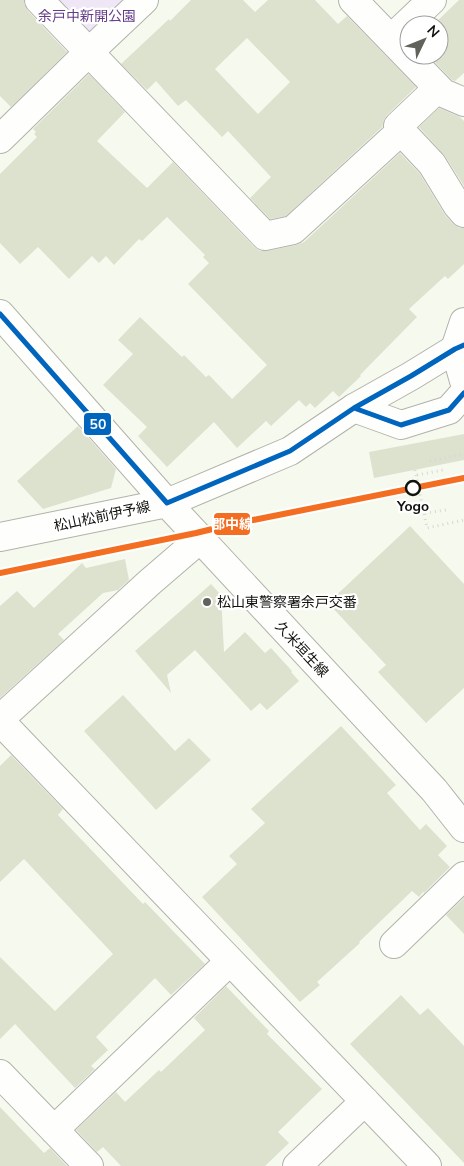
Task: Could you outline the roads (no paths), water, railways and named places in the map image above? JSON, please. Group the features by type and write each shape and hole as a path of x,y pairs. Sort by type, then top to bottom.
{"street":[{"path":"39,0 265,236 292,230 401,131"},
{"path":"0,139 144,0"},
{"path":"353,0 442,92 464,101"},
{"path":"391,39 432,0"},
{"path":"438,88 398,126 432,164 464,213"},
{"name":"久米垣生線","path":"0,314 200,539 434,790 464,828"},
{"path":"464,322 459,347 464,381"},
{"name":"松山松前伊予線","path":"0,537 167,502 290,451 354,408 459,347"},
{"path":"354,408 401,425 449,410 464,394"},
{"path":"200,539 150,582 0,720 427,1166"},
{"path":"394,944 464,876"},
{"path":"54,1130 230,961"},
{"path":"0,1074 88,1166"},
{"path":"297,1166 365,1101"}],"place":[{"name":"Yogo","path":"413,488"},
{"name":"松山東警察署余戸交番","path":"207,602"}],"park label":[{"name":"余戸中新開公園","path":"87,16"}]}
